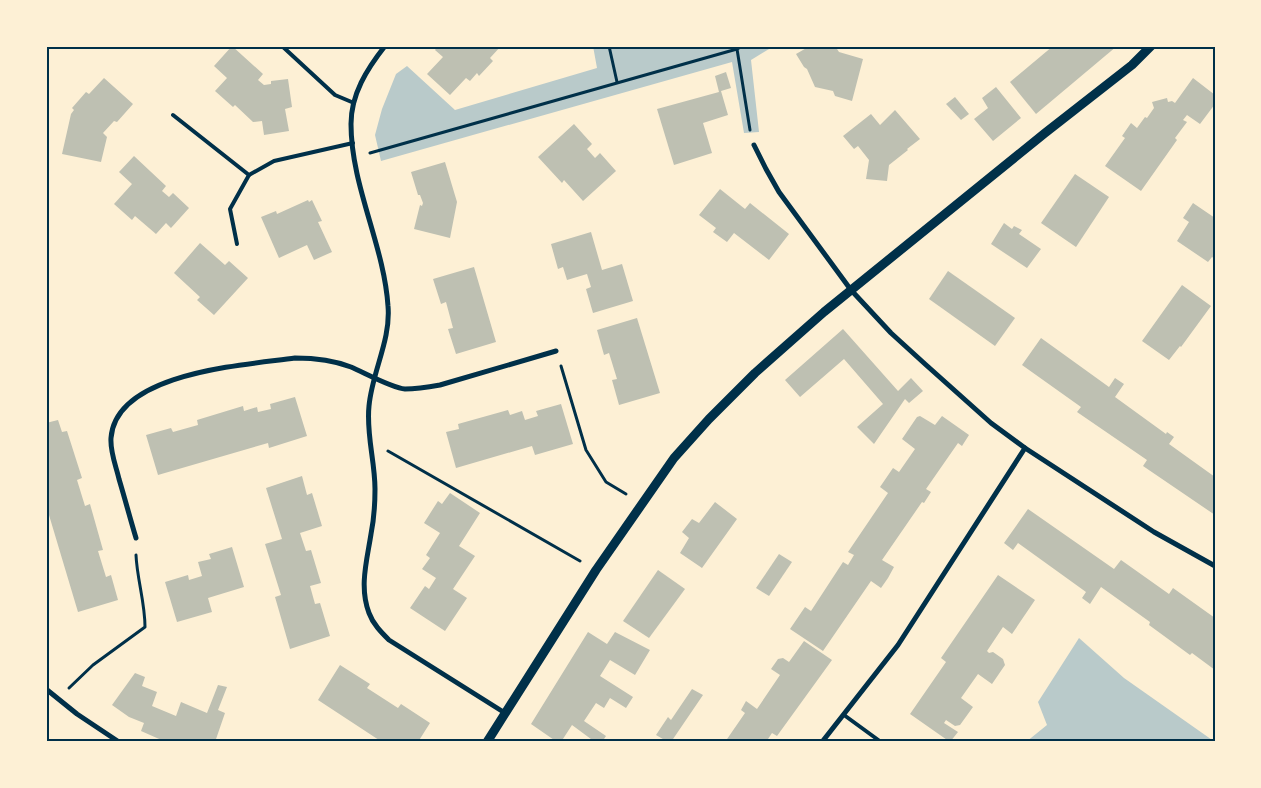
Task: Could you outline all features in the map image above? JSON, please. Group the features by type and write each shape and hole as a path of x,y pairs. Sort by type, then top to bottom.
{"street":[{"path":"385,46 363,78 354,103 351,124 355,157 382,269 388,308 384,344 369,406 375,488 374,511 364,579 365,596 369,613 377,627 389,640 505,713"},
{"path":"487,742 596,570 642,504 680,452 728,400 784,347 851,290 1045,133 1132,66 1151,46"},
{"path":"754,145 776,187 851,290 891,333 918,358 991,422 1025,448 1146,527 1215,566"},
{"path":"136,538 112,453 111,438 114,423 121,410 134,399 176,378 200,372 295,358 327,360 349,366 403,389 421,388 440,385 556,351"},
{"path":"822,742 911,626 1025,448"},
{"path":"46,690 77,714 119,742"}],"lane":[{"path":"282,46 335,95 354,103"},
{"path":"173,115 249,175"},
{"path":"237,244 230,209 249,175 274,161 353,144"},
{"path":"844,715 881,742"}],"path":[{"path":"609,46 617,82"},
{"path":"355,157 743,46"},
{"path":"737,49 754,145"},
{"path":"556,351 586,450 606,482 642,504"},
{"path":"370,440 596,570"},
{"path":"58,699 93,664 146,627 146,608 137,574 136,538"}],"shaded area":[{"path":"593,46 774,46 751,60 759,132 744,133 732,62 381,161 375,135 382,109 396,74 407,66 455,110 597,68"},
{"path":"1079,638 1124,678 1215,742 1026,742 1047,725 1038,702"}],"building":[{"path":"232,46 263,74 258,80 264,85 271,84 271,81 288,79 292,107 285,109 289,131 264,135 262,121 253,122 235,105 233,107 215,91 227,78 214,66"},
{"path":"438,46 501,46 490,58 493,61 479,76 477,73 470,81 466,78 450,95 427,74 443,57 435,50"},
{"path":"810,46 835,46 839,52 863,59 852,101 835,96 833,91 815,87 807,69 796,54"},
{"path":"1053,46 1117,46 1036,114 1010,82"},
{"path":"726,72 731,88 721,91 728,115 703,123 712,153 674,165 657,109 719,92 715,76"},
{"path":"104,78 133,104 117,122 114,121 103,133 107,137 101,162 62,154 71,114 74,110 72,108 86,92 89,94"},
{"path":"1193,78 1215,95 1215,104 1200,124 1187,115 1183,120 1187,122 1175,138 1177,140 1141,191 1105,166 1125,138 1122,136 1131,123 1137,128 1145,117 1147,118 1154,108 1152,102 1167,98 1168,102 1172,101 1175,103"},
{"path":"996,87 1021,118 993,141 974,119 988,108 982,98"},
{"path":"955,97 969,114 961,120 946,104"},
{"path":"895,110 920,139 889,165 887,181 866,179 869,160 858,146 854,149 843,136 871,114 880,125"},
{"path":"574,124 592,144 587,149 595,158 600,153 616,171 583,201 564,180 562,183 538,157"},
{"path":"134,156 166,186 162,191 169,197 173,193 189,208 171,228 166,223 156,234 135,216 132,220 114,204 132,184 119,172"},
{"path":"445,162 457,202 450,238 414,229 420,205 422,206 423,203 420,195 418,195 411,172"},
{"path":"1075,174 1109,197 1076,247 1041,223"},
{"path":"720,189 745,209 750,203 789,234 769,260 734,233 727,242 713,232 716,228 699,215"},
{"path":"308,200 309,202 312,200 322,221 318,222 332,252 314,260 307,245 279,258 261,217 276,211 277,214"},
{"path":"1193,203 1215,218 1215,259 1212,257 1208,262 1177,241 1189,222 1183,218"},
{"path":"1004,223 1012,229 1014,226 1022,230 1019,234 1041,249 1027,268 991,244"},
{"path":"591,232 602,270 622,264 633,301 593,313 586,289 591,287 587,274 567,280 563,267 558,269 551,244"},
{"path":"200,243 225,265 229,261 248,278 214,315 197,300 200,297 174,273"},
{"path":"474,267 496,342 456,354 448,329 453,328 446,302 441,304 433,279"},
{"path":"948,271 1015,318 995,346 929,299"},
{"path":"1182,285 1211,306 1169,360 1142,341"},
{"path":"637,318 660,393 619,405 612,380 617,379 609,353 604,355 597,330"},
{"path":"843,329 898,391 911,378 923,391 909,403 905,399 874,444 857,427 883,404 844,359 800,397 785,380"},
{"path":"1041,338 1109,387 1115,378 1124,384 1115,397 1166,434 1167,432 1174,437 1169,444 1215,477 1215,515 1143,466 1147,460 1077,412 1081,407 1022,365"},
{"path":"295,397 307,436 269,448 268,443 158,475 146,435 171,428 173,432 198,425 197,420 243,406 244,411 257,407 258,412 271,409 270,404"},
{"path":"561,404 573,444 535,455 532,446 456,468 446,432 459,429 458,424 508,410 510,415 522,411 525,420 538,416 536,411"},
{"path":"920,416 935,425 942,416 969,435 962,446 958,443 926,489 931,492 924,503 922,502 882,560 894,567 888,578 881,588 871,581 823,651 790,629 805,607 811,611 843,562 848,565 854,555 848,552 888,493 880,487 893,468 899,472 915,449 902,439 917,417"},
{"path":"58,420 62,432 67,431 82,478 77,480 85,506 90,504 103,550 98,551 106,577 111,575 118,600 78,612 46,505 46,423"},
{"path":"302,476 307,495 312,493 322,526 300,533 306,551 311,550 321,583 310,586 315,604 320,603 330,636 290,649 275,597 281,595 265,544 282,539 266,488"},
{"path":"450,493 480,513 459,546 475,556 453,589 467,598 445,631 410,608 425,586 429,589 436,578 422,569 430,558 426,555 440,533 424,523 438,501 442,504"},
{"path":"715,502 737,519 702,568 680,553 689,538 682,532 692,519 699,523"},
{"path":"1028,509 1114,569 1121,560 1169,594 1173,588 1215,618 1215,670 1192,653 1190,655 1149,625 1150,622 1101,587 1090,604 1082,598 1086,592 1018,543 1013,550 1004,543"},
{"path":"232,547 244,587 208,598 212,612 177,622 165,582 188,575 189,580 202,576 198,562 211,559 209,554"},
{"path":"779,554 792,562 769,596 756,588"},
{"path":"658,570 685,589 649,638 623,621"},
{"path":"998,575 1035,600 1012,634 1003,627 987,651 989,653 993,652 1003,659 1005,665 992,684 978,674 961,698 973,707 960,725 955,726 946,720 944,723 958,732 950,742 910,714 946,662 941,658"},
{"path":"588,632 607,644 615,632 650,650 635,675 610,660 600,676 633,697 626,708 610,698 604,708 596,703 584,721 606,736 602,742 595,742 572,725 561,742 557,742 531,724"},
{"path":"804,641 832,660 777,736 772,733 766,742 725,742 745,713 741,710 746,701 757,709 780,675 771,669 778,659 783,658 789,662"},
{"path":"340,665 370,684 367,688 398,708 401,704 430,723 418,742 382,742 318,700"},
{"path":"135,673 145,677 142,686 157,692 152,706 176,716 181,702 207,713 218,685 227,687 218,710 225,713 215,742 166,742 141,731 144,723 129,717 112,705"},
{"path":"692,689 703,695 671,742 656,735 668,717 671,720"}]}
